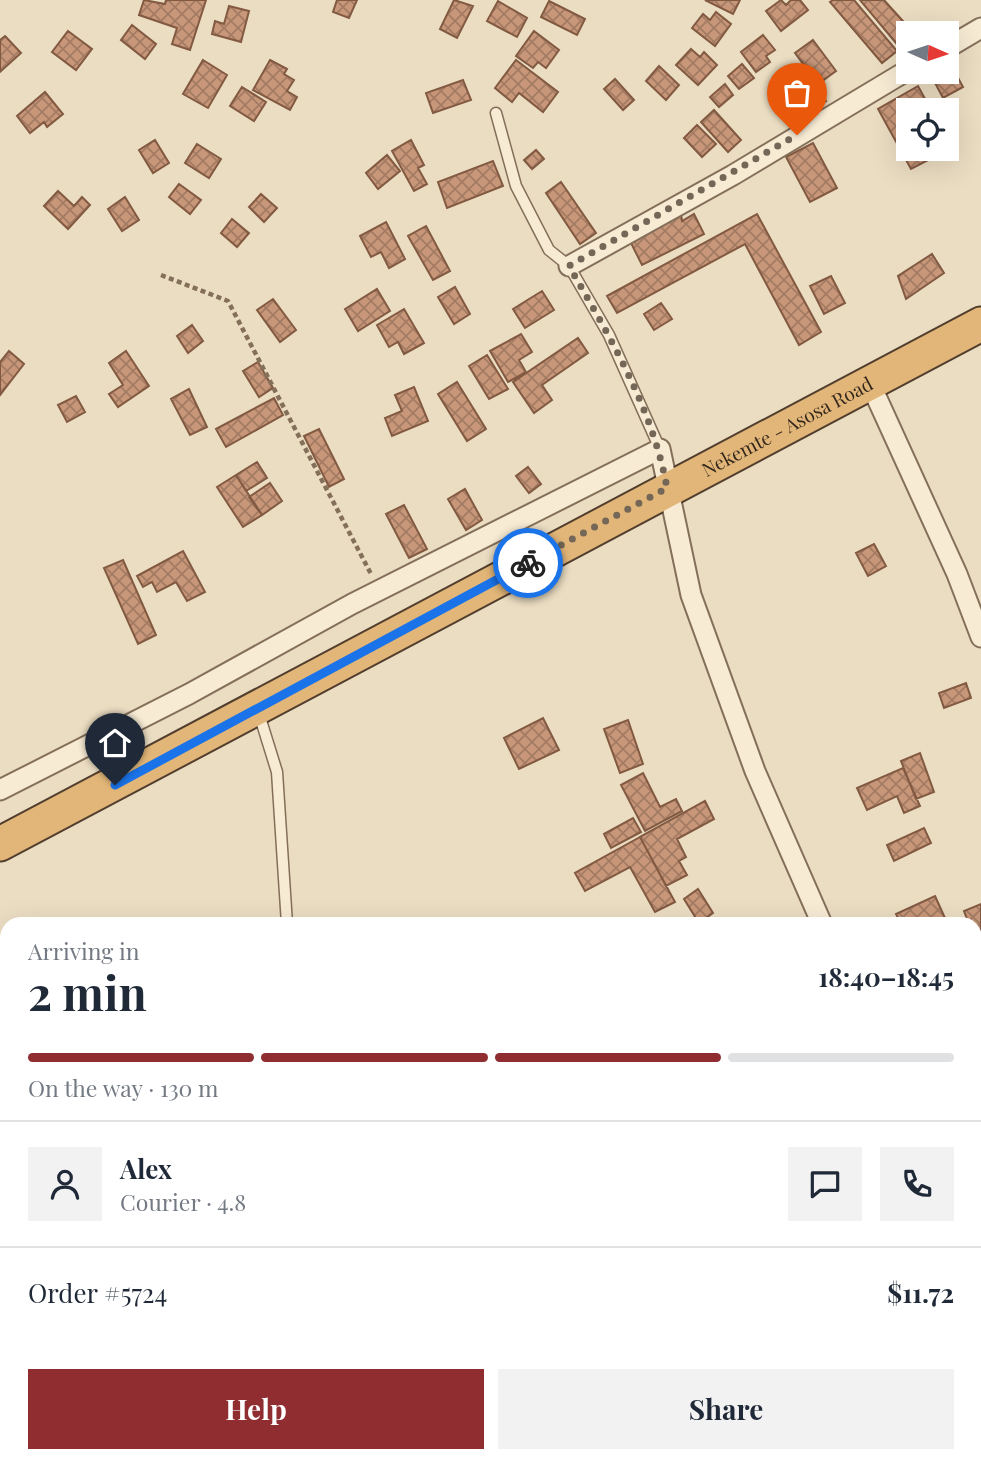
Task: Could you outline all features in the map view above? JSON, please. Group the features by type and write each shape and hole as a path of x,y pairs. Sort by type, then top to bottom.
{"highway":[{"name":"Nekemte - Asosa Road","path":"0,844 667,488 981,324"}],"street":[{"path":"959,41 981,28"},
{"path":"569,266 733,175 896,77"},
{"path":"870,381 957,574 981,638"},
{"path":"0,790 189,694 380,590 660,449 691,596 755,771 819,917"}],"lane":[{"path":"496,113 516,186 550,250 569,266 609,335 660,449"},
{"path":"257,708 277,772 287,917"}],"path":[{"path":"161,275 228,301 380,590"}],"building":[{"path":"144,0 165,4 166,0 206,0 190,50 172,44 177,28 139,15"},
{"path":"337,0 357,0 349,18 333,12"},
{"path":"454,0 473,6 457,38 440,29"},
{"path":"705,0 740,0 733,14"},
{"path":"781,0 786,5 791,0 800,0 808,10 781,31 766,11"},
{"path":"854,0 896,52 882,63 830,2"},
{"path":"860,0 884,0 903,21 896,21 896,43"},
{"path":"498,1 527,18 517,37 487,21"},
{"path":"549,1 585,19 577,35 541,17"},
{"path":"229,6 249,11 241,42 212,34 215,21 224,24"},
{"path":"716,12 731,24 715,46 692,28 703,14 710,20"},
{"path":"132,25 156,44 145,59 121,40"},
{"path":"68,31 92,49 76,70 52,52"},
{"path":"534,31 559,50 546,68 538,62 533,68 516,56"},
{"path":"763,35 775,50 766,56 770,62 756,72 741,52"},
{"path":"5,36 21,53 0,72 0,40"},
{"path":"813,40 836,71 818,84 795,53"},
{"path":"691,49 700,57 704,52 717,65 698,85 676,65"},
{"path":"203,60 227,75 208,108 183,94"},
{"path":"270,60 287,69 284,74 294,80 287,91 297,97 290,110 253,90"},
{"path":"516,60 558,92 543,112 519,93 512,102 495,88"},
{"path":"742,64 754,78 739,89 728,76"},
{"path":"659,66 679,85 666,100 646,81"},
{"path":"802,66 826,101 807,115 783,81"},
{"path":"615,79 634,100 623,110 604,89"},
{"path":"463,80 471,100 433,113 426,93"},
{"path":"959,80 963,87 943,98 936,84 959,84"},
{"path":"725,84 733,95 719,107 710,97"},
{"path":"918,86 925,98 897,98"},
{"path":"242,87 266,102 254,121 230,106"},
{"path":"45,92 63,114 47,127 44,122 30,133 17,116"},
{"path":"896,99 896,142 878,109"},
{"path":"714,110 741,140 728,152 701,122"},
{"path":"697,125 716,144 702,157 684,138"},
{"path":"155,140 169,163 153,173 139,150"},
{"path":"411,140 424,165 418,168 427,184 414,191 392,151"},
{"path":"813,143 837,188 810,202 786,157"},
{"path":"197,144 221,159 209,178 185,163"},
{"path":"536,150 544,159 532,169 524,160"},
{"path":"387,155 400,171 378,189 366,173"},
{"path":"493,161 503,186 447,208 438,182"},
{"path":"907,161 926,161 911,169"},
{"path":"561,182 596,233 580,244 546,193"},
{"path":"179,184 201,200 190,214 169,197"},
{"path":"58,191 74,206 82,197 90,205 68,229 44,206"},
{"path":"261,194 277,208 264,222 249,207"},
{"path":"125,197 139,220 122,231 108,209"},
{"path":"681,213 682,221 694,214 704,234 642,265 629,239"},
{"path":"757,214 821,332 799,345 745,244 617,313 607,296"},
{"path":"232,219 249,233 237,247 221,233"},
{"path":"386,222 405,259 389,268 381,252 371,257 360,236"},
{"path":"426,226 450,271 433,280 408,236"},
{"path":"932,254 944,273 906,299 898,276"},
{"path":"831,276 845,303 824,314 810,286"},
{"path":"455,287 470,314 454,324 438,297"},
{"path":"377,289 390,311 358,331 345,309"},
{"path":"542,291 554,310 525,328 513,309"},
{"path":"273,299 296,330 280,342 257,310"},
{"path":"661,303 672,319 654,330 644,314"},
{"path":"404,309 424,343 404,354 398,342 389,347 377,325"},
{"path":"192,325 203,341 188,353 177,336"},
{"path":"521,334 532,352 519,360 526,372 508,382 490,351"},
{"path":"578,338 588,353 542,385 552,400 534,413 513,382"},
{"path":"9,351 24,364 0,395 0,362"},
{"path":"126,351 149,386 118,407 109,394 123,385 109,363"},
{"path":"487,355 508,389 489,399 469,366"},
{"path":"258,362 273,388 259,397 243,371"},
{"path":"457,382 486,429 467,441 438,394"},
{"path":"414,387 428,421 392,436 385,418 402,411 395,395"},
{"path":"189,389 207,427 190,435 171,399"},
{"path":"76,396 85,412 67,422 58,405"},
{"path":"274,398 283,415 226,447 216,429"},
{"path":"319,429 344,479 329,487 304,436"},
{"path":"257,462 267,478 246,491 236,475"},
{"path":"528,467 541,484 529,493 516,476"},
{"path":"236,475 262,515 243,527 217,487"},
{"path":"270,483 282,501 262,515 249,497"},
{"path":"465,489 482,520 466,530 448,499"},
{"path":"404,505 427,549 409,558 386,514"},
{"path":"874,544 886,566 868,576 856,553"},
{"path":"183,551 205,592 187,601 176,582 157,592 152,582 143,587 137,576"},
{"path":"123,560 156,635 138,644 104,568"},
{"path":"966,683 971,698 944,708 939,693"},
{"path":"543,718 559,750 519,769 504,738"},
{"path":"628,720 643,764 620,773 604,729"},
{"path":"920,753 934,792 916,799 901,761"},
{"path":"903,768 920,806 904,813 897,796 867,810 857,788"},
{"path":"643,773 660,807 676,799 682,811 645,831 621,785"},
{"path":"705,801 714,819 677,839 686,857 679,861 687,875 666,886 640,837"},
{"path":"633,818 641,832 611,848 604,834"},
{"path":"924,828 931,843 894,861 887,845"},
{"path":"640,837 675,902 655,912 630,867 585,891 575,873"},
{"path":"698,889 713,913 707,917 695,917 684,899"},
{"path":"935,896 945,917 898,917 896,914"},
{"path":"981,904 981,917 966,917 964,911"}],"way so far":[{"path":"528,563 667,488 660,449 609,335 569,266 733,175 797,135"}],"route":[{"path":"115,785 528,563"}]}
